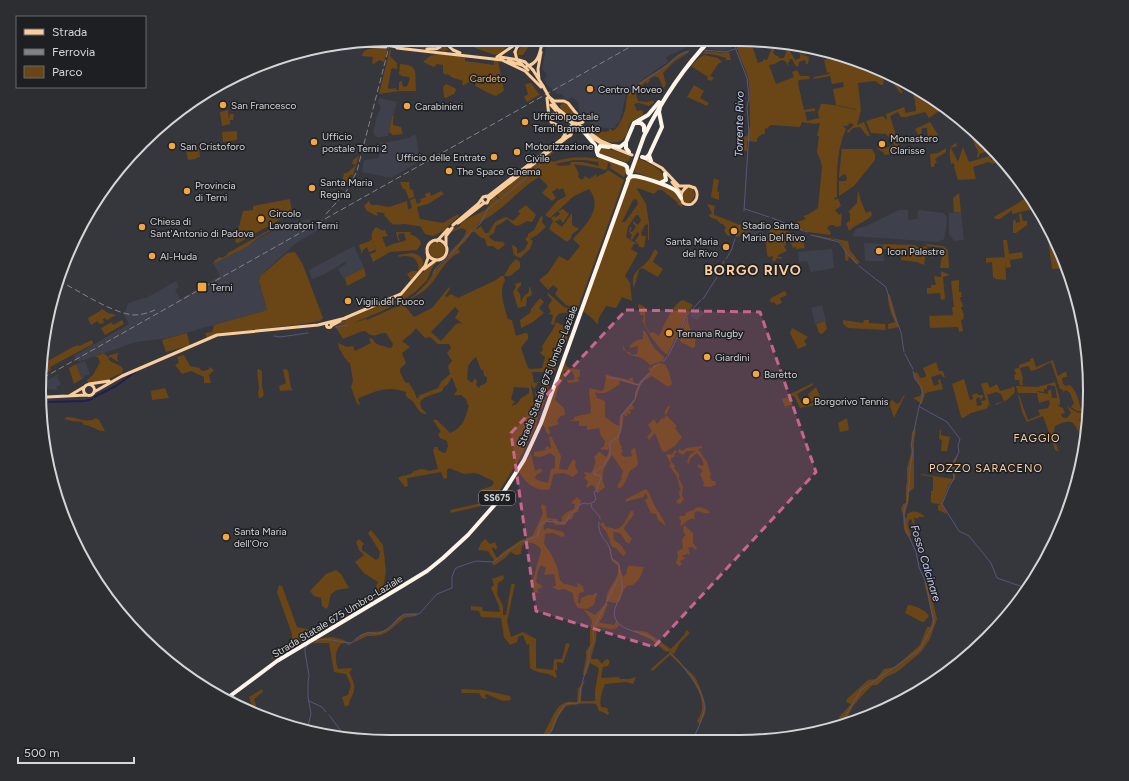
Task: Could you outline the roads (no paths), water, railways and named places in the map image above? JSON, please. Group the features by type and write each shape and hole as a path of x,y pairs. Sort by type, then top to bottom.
{"highway":[{"name":"Strada Statale 675 Umbro-Laziale","path":"626,181 632,160 644,131 678,72 702,46"},
{"name":"Strada Statale 675 Umbro-Laziale","path":"230,695 277,661 427,571 468,535 498,501 524,460 538,429 626,181 650,123 660,103 682,71 705,46"},
{"path":"631,154 626,148 626,142 634,123 648,115 660,103"},
{"path":"651,161 649,156 662,127 659,112 660,103"},
{"path":"650,123 658,121 662,127"},
{"path":"634,123 641,123 644,126 644,131"},
{"path":"582,129 593,142 601,157 622,164 627,167 628,173"},
{"path":"597,152 600,146 620,147 626,142"},
{"path":"639,157 646,158 649,156"},
{"path":"622,164 627,164 632,160"},
{"path":"632,167 633,172 637,176"},
{"path":"659,183 666,182 667,179 665,174"},
{"path":"626,181 632,176 637,176 675,190 681,196"}],"main road":[{"path":"387,46 519,60 525,62 533,70 538,81"},
{"path":"427,50 441,46"},
{"path":"448,46 452,50 460,53"},
{"path":"497,57 513,46"},
{"path":"518,46 515,52 517,60 538,81 548,97 552,107 572,124 611,147 631,154"},
{"path":"397,47 502,60 524,66 532,65 538,59 542,46"},
{"path":"538,81 538,69 543,46"},
{"path":"502,60 525,71 538,81"},
{"path":"548,97 554,101 568,103 582,122 563,127"},
{"path":"458,224 483,202 483,197 488,198 570,135 563,127 552,124 550,120 548,97"},
{"path":"562,101 558,105 562,114"},
{"path":"550,120 554,114 562,114"},
{"path":"418,274 436,260 445,256 447,251 446,236 452,226 483,202 488,202 488,198 562,138 572,124"},
{"path":"559,126 567,131"},
{"path":"639,157 651,161 662,168 677,185 682,187 690,186 697,190 696,201 692,204 684,204 681,196 665,174 653,164 639,157"},
{"path":"681,196 683,190 690,186"},
{"path":"690,186 695,190 696,195 692,204"},
{"path":"47,397 91,395 122,376 217,335 318,325 346,318 396,297 404,291 427,262 429,245 437,241 448,229"},
{"path":"437,241 442,242 446,247"},
{"path":"427,252 430,258 436,260"},
{"path":"318,325 329,328 346,318"},
{"path":"329,323 332,326"},
{"path":"327,327 326,325 329,323"},
{"path":"67,396 86,385 106,382 127,372 136,370"},
{"path":"89,384 94,387 94,392"},
{"path":"84,387 84,393 87,395"}],"waterway":[{"name":"Torrente Rivo","path":"736,46 747,78 749,98 747,107 749,132 744,211"},
{"path":"704,50 725,52 735,49"},
{"path":"629,95 642,82 682,53 689,51"},
{"path":"501,199 549,158"},
{"path":"475,228 480,224 488,209 499,200"},
{"name":"Fosso Calcinare","path":"745,209 769,217"},
{"name":"Fosso Calcinare","path":"772,218 790,225"},
{"name":"Torrente Rivo","path":"736,237 740,225"},
{"name":"Fosso Calcinare","path":"792,226 807,232"},
{"path":"433,273 472,230"},
{"name":"Fosso Calcinare","path":"811,235 839,242 857,264"},
{"name":"Torrente Rivo","path":"726,259 731,251 735,239"},
{"name":"Torrente Rivo","path":"718,275 724,261"},
{"name":"Fosso Calcinare","path":"859,266 886,287 894,315 901,332 904,352"},
{"name":"Torrente Rivo","path":"703,299 717,277"},
{"name":"Torrente Rivo","path":"668,356 686,316 701,300"},
{"path":"335,327 348,325"},
{"path":"274,336 280,337 308,333"},
{"name":"Fosso Calcinare","path":"905,354 913,369"},
{"name":"Torrente Rivo","path":"663,362 667,357"},
{"name":"Torrente Rivo","path":"653,368 659,364"},
{"name":"Fosso Calcinare","path":"844,718 861,690 920,649 934,624 926,583 919,567 916,552 906,530 904,518 913,451 911,446 919,407 923,396 921,386 915,379 913,371"},
{"path":"94,397 116,386 135,372"},
{"name":"Torrente Rivo","path":"537,537 541,524 546,521 565,523 569,515 575,511 579,505 594,502 596,499 594,492 596,491 601,478 600,476 594,474 594,472 603,466 610,455 610,442 618,437 621,430 621,416 635,399 641,382 650,373"},
{"path":"607,377 639,385"},
{"path":"49,402 85,401 92,399"},
{"path":"920,407 947,422 960,439 958,446 959,452 952,466 954,479 942,504 959,531 969,536 991,563 997,578 1022,587"},
{"path":"591,504 592,508 600,519"},
{"path":"546,735 551,732 562,708 568,703 576,704 579,702 581,687 589,659 589,652 594,640 594,627 620,575 619,564 612,559 609,546 599,531 599,522"},
{"name":"Torrente Rivo","path":"314,641 328,640 351,643 364,634 382,632 404,614 416,615 420,613 437,594 452,588 452,577 455,569 458,567 476,561 493,562 521,542 535,537"},
{"path":"621,576 621,592 614,612 616,620 622,626 648,636 665,648 685,668 700,691 704,702 704,711 695,735"},
{"name":"Torrente Rivo","path":"308,645 305,648 305,652 309,675 308,697 311,714 308,725"},
{"path":"309,701 322,707 326,712"},
{"path":"329,715 341,731"}],"tunnel":[{"path":"452,228 458,223"}],"railway":[{"path":"326,214 346,192 357,171 389,46"},
{"path":"47,376 632,46"},
{"path":"63,283 106,306 125,313 139,315 155,310"}],"place":[{"name":"Centro Moveo","path":"590,89"},
{"name":"San Francesco","path":"223,105"},
{"name":"Carabinieri","path":"407,106"},
{"name":"Ufficio postale Terni Bramante","path":"525,122"},
{"name":"Ufficio postale Terni 2","path":"314,142"},
{"name":"Monastero Clarisse","path":"882,144"},
{"name":"San Cristoforo","path":"172,146"},
{"name":"Motorizzazione Civile","path":"517,152"},
{"name":"Ufficio delle Entrate","path":"494,157"},
{"name":"The Space Cinema","path":"449,171"},
{"name":"Santa Maria Regina","path":"312,188"},
{"name":"Provincia di Terni","path":"187,191"},
{"name":"Circolo Lavoratori Terni","path":"261,219"},
{"name":"Chiesa di Sant'Antonio di Padova","path":"142,227"},
{"name":"Stadio Santa Maria Del Rivo","path":"734,231"},
{"name":"Santa Maria del Rivo","path":"726,247"},
{"name":"Icon Palestre","path":"879,251"},
{"name":"Al-Huda","path":"152,256"},
{"name":"Terni","path":"202,287"},
{"name":"Vigili del Fuoco","path":"348,301"},
{"name":"Ternana Rugby","path":"669,333"},
{"name":"Giardini","path":"707,357"},
{"name":"Baretto","path":"756,374"},
{"name":"Borgorivo Tennis","path":"806,401"},
{"name":"Santa Maria dell'Oro","path":"226,537"}],"district":[{"name":"BORGO RIVO","path":"753,270"},
{"name":"FAGGIO","path":"1037,438"},
{"name":"POZZO SARACENO","path":"986,468"}],"park label":[{"name":"Cardeto","path":"488,78"}]}
